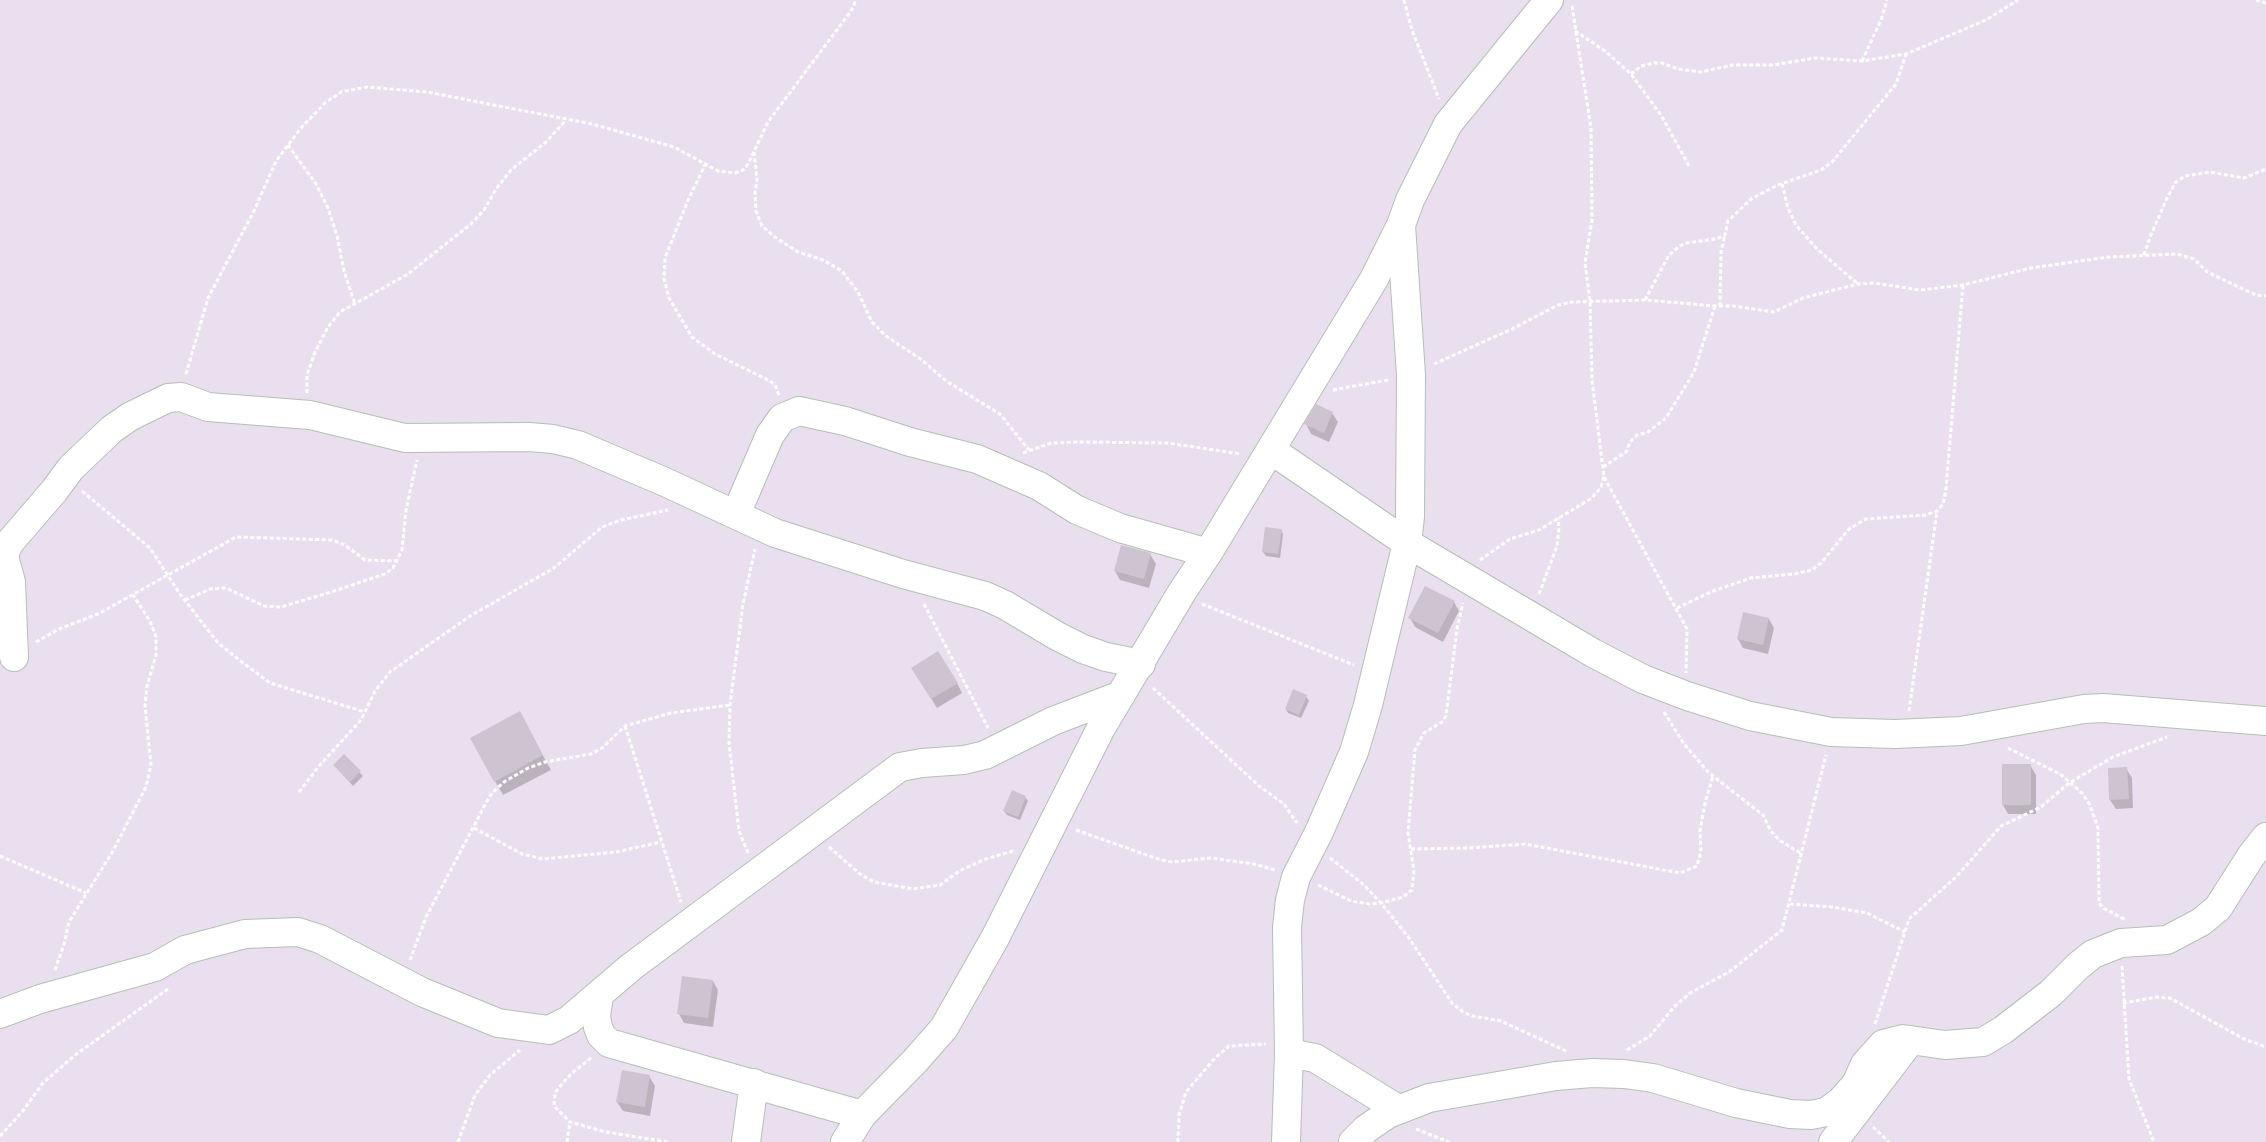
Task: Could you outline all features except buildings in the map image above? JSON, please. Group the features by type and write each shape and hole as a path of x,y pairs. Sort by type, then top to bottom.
{"street":[{"path":"845,1142 862,1115 915,1061 944,1028 996,938 1101,728 1374,279 1401,225 1410,200 1452,118 1549,0"},
{"path":"1286,1142 1289,1049 1287,927 1290,900 1306,858 1354,752 1406,544 1410,517 1411,375 1401,225"},
{"path":"14,657 11,582 5,552 19,530 54,492 64,476 87,450 112,429 131,416 168,398 181,397 208,407 310,415 385,434 422,438 529,436 578,445 666,482 775,533 903,574 985,596 1005,605 1083,649 1139,667"},
{"path":"736,514 770,435 782,418 799,411 845,421 910,442 977,459 1039,486 1076,510 1120,528 1208,553"},
{"path":"1269,454 1406,544 1593,653 1650,682 1750,716 1832,732 1906,734 1975,728 2084,709 2103,708 2266,721"},
{"path":"0,1014 40,999 154,968 185,950 246,934 276,931 298,932 320,939 422,992 498,1023 549,1030 569,1020 631,968 900,767 922,763 964,760 985,755 1053,721 1122,695"},
{"path":"1353,1142 1377,1120 1398,1109 1429,1098 1556,1076 1614,1073 1653,1078 1736,1104 1768,1111 1811,1115 1826,1112 1840,1102 1856,1084 1871,1056 1883,1044 1892,1040 1910,1040 1945,1045 1983,1042 2004,1030 2051,993 2093,954 2133,942 2167,940 2183,932 2218,908 2251,856 2266,837"},
{"path":"599,996 596,1016 598,1027 601,1035 609,1043 862,1115"},
{"path":"1833,1142 1910,1040"},
{"path":"1289,1049 1315,1058 1398,1109"},
{"path":"746,1142 754,1083"}],"path":[{"path":"181,397 197,329 208,298 254,211 276,162 288,145 325,103 341,92 367,87 427,92 592,124 674,147 718,171 735,173 743,170 748,164 753,150 768,122 851,11 856,0"},
{"path":"1404,0 1412,30 1437,96 1452,118"},
{"path":"1139,667 1259,786 1284,804 1302,830 1306,858 1328,891 1351,901 1381,903 1403,897 1412,890 1414,871 1408,833 1416,750 1424,734 1442,722 1446,716 1464,578 1510,539 1539,530 1592,498 1601,487 1604,477 1592,380 1590,301 1586,258 1592,220 1591,128 1571,0"},
{"path":"1862,60 1881,20 1887,0"},
{"path":"1631,74 1641,66 1654,63 1700,72 1732,65 1773,64 1815,58 1862,60 1906,54 1986,20 2018,0"},
{"path":"2256,0 2266,3"},
{"path":"1575,30 1605,51 1631,74 1660,115 1689,166"},
{"path":"1720,306 1721,252 1728,221 1751,199 1782,184 1821,170 1832,162 1896,84 1906,54"},
{"path":"310,415 307,375 315,352 328,327 340,312 381,291 426,262 471,224 484,210 496,189 511,170 546,142 566,120"},
{"path":"288,145 316,184 328,208 337,236 344,271 355,304"},
{"path":"753,150 757,180 755,193 756,212 762,226 798,252 823,260 842,271 858,292 872,322 886,336 922,360 946,381 1000,414 1029,450"},
{"path":"706,163 688,200 666,258 664,278 669,298 692,337 715,354 775,385 780,401 782,418"},
{"path":"2144,255 2150,237 2176,182 2185,176 2210,172 2244,178 2266,169"},
{"path":"1782,184 1788,208 1796,225 1817,249 1858,284"},
{"path":"1645,300 1670,256 1680,246 1686,243 1716,239 1725,235"},
{"path":"1306,392 1370,385 1411,375 1558,306 1590,301 1645,300 1733,306 1774,312 1803,298 1858,284 1874,283 1920,290 1963,285 2031,268 2108,257 2177,254 2194,260 2207,272 2256,295 2266,296"},
{"path":"1677,608 1713,591 1751,578 1794,574 1812,570 1821,563 1849,529 1866,519 1925,515 1937,511 1943,504 1946,488 1963,285"},
{"path":"1603,467 1626,452 1630,442 1637,435 1648,432 1666,418 1694,372 1715,306"},
{"path":"185,600 210,589 226,588 264,606 280,607 328,593 357,582 376,578 393,568 398,561 405,532 406,510 422,438"},
{"path":"1005,472 1017,456 1051,443 1168,443 1269,454"},
{"path":"64,476 150,548 185,600 218,643 270,684 365,712"},
{"path":"1604,477 1687,628 1687,696"},
{"path":"299,792 319,766 361,720 375,691 390,672 470,616 554,568 602,527 621,520 673,510"},
{"path":"1906,734 1937,511"},
{"path":"1532,616 1557,546 1558,518"},
{"path":"759,873 744,846 739,831 729,743 730,705 743,604 760,526"},
{"path":"14,657 28,646 59,629 98,614 236,538 332,540 345,545 365,560 398,561"},
{"path":"903,574 916,590 931,617 998,748"},
{"path":"1182,592 1208,607 1375,674"},
{"path":"40,999 55,971 64,944 68,922 113,851 146,787 151,765 145,706 147,686 156,655 156,638 150,621 133,595"},
{"path":"1650,682 1666,717 1684,744 1713,776 1763,815 1771,831 1779,840 1802,854"},
{"path":"401,981 426,917 492,793 504,782 528,768 545,762 591,754 602,748 625,726 671,713 730,705"},
{"path":"1871,1056 1876,1017 1909,920 1956,877 2001,826 2042,807 2069,783 2113,757 2159,741 2175,733 2198,715"},
{"path":"625,726 661,842 679,892 686,927"},
{"path":"1975,728 2060,774 2082,793 2090,805 2098,828 2099,903 2103,908 2129,922 2133,942 2124,1003 2129,1079 2154,1142"},
{"path":"1619,1053 1634,1047 1650,1036 1674,1006 1690,993 1729,972 1782,930 1832,732"},
{"path":"1411,849 1469,848 1525,844 1680,873 1697,866 1701,852 1700,831 1705,803 1713,776"},
{"path":"474,828 522,854 543,858 616,852 661,842"},
{"path":"812,832 860,874 874,882 913,889 940,885 961,870 1050,830 1173,862 1197,858 1254,864 1306,858 1324,848 1332,860 1364,885 1381,903 1409,938 1452,1002 1463,1012 1473,1016 1502,1021 1536,1035 1570,1053"},
{"path":"0,856 86,893"},
{"path":"1790,904 1860,911 1905,932"},
{"path":"0,1136 22,1112 43,1083 75,1056 169,988"},
{"path":"2124,1003 2157,997 2170,998 2244,1039 2266,1048"},
{"path":"458,1142 475,1095 490,1075 509,1057 549,1030"},
{"path":"609,1043 570,1074 555,1093 554,1106 570,1122 606,1132 668,1142"},
{"path":"1178,1142 1179,1115 1186,1092 1215,1058 1229,1046 1289,1049"},
{"path":"567,1142 570,1122"}]}
